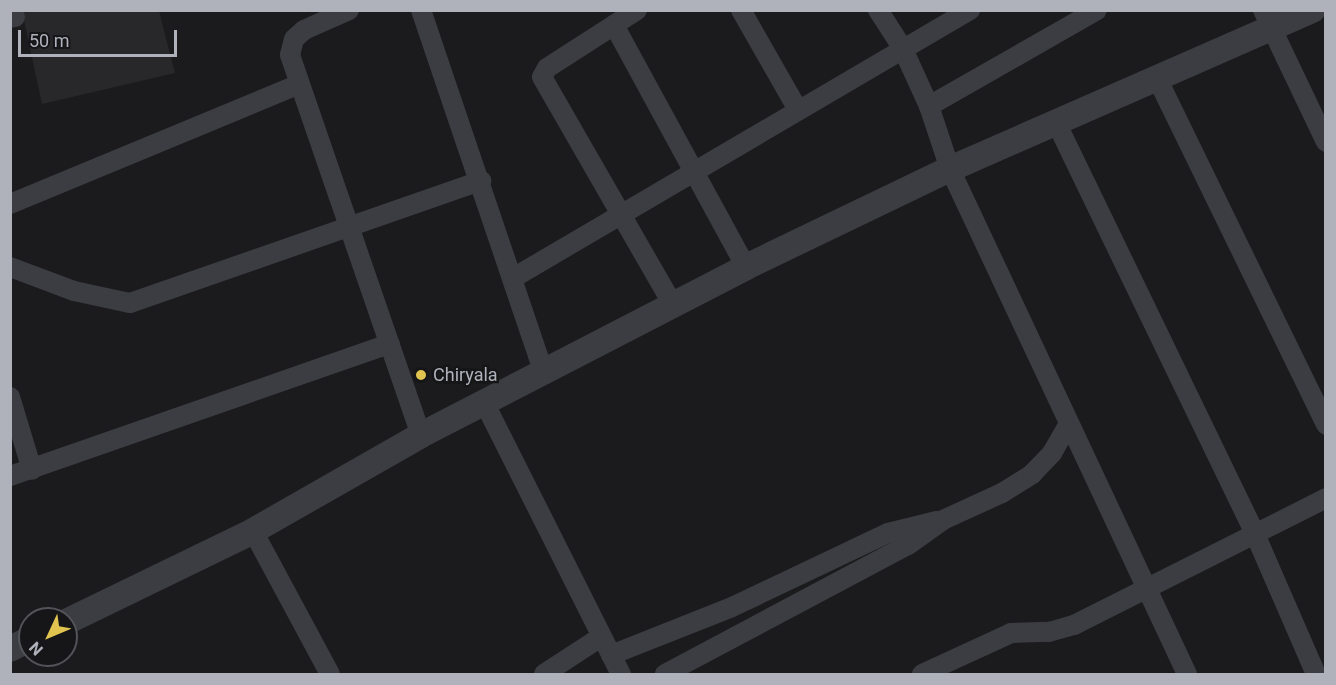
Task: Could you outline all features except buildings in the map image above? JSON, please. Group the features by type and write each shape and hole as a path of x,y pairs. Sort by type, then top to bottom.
{"street":[{"path":"349,10 304,30 294,39 290,55 298,85 351,227 421,435"},
{"path":"422,10 543,371"},
{"path":"637,10 547,68 542,77 622,212 673,305"},
{"path":"741,10 798,110"},
{"path":"878,10 903,50 929,106 950,169 1187,675"},
{"path":"513,278 695,169 970,10"},
{"path":"929,106 1097,10"},
{"path":"78,616 253,531 421,435 746,267 950,169 1156,76 1267,19 1313,10"},
{"path":"1267,19 1326,142"},
{"path":"614,25 695,169 746,267"},
{"path":"1156,76 1326,425"},
{"path":"10,204 298,85"},
{"path":"1056,122 1255,534 1316,675"},
{"path":"10,267 74,291 130,303 481,181"},
{"path":"10,476 390,344"},
{"path":"10,397 32,470"},
{"path":"484,402 621,675"},
{"path":"665,675 908,545 944,520 1032,474 1052,453 1069,423"},
{"path":"922,675 1011,633 1049,632 1074,625 1146,586 1326,498"},
{"path":"610,655 732,607 888,533 944,520"},
{"path":"253,531 330,675"},
{"path":"544,675 601,637"}],"shaded area":[{"path":"22,11 159,11 175,73 42,104"}],"place":[{"name":"Chiryala","path":"421,375"}]}
